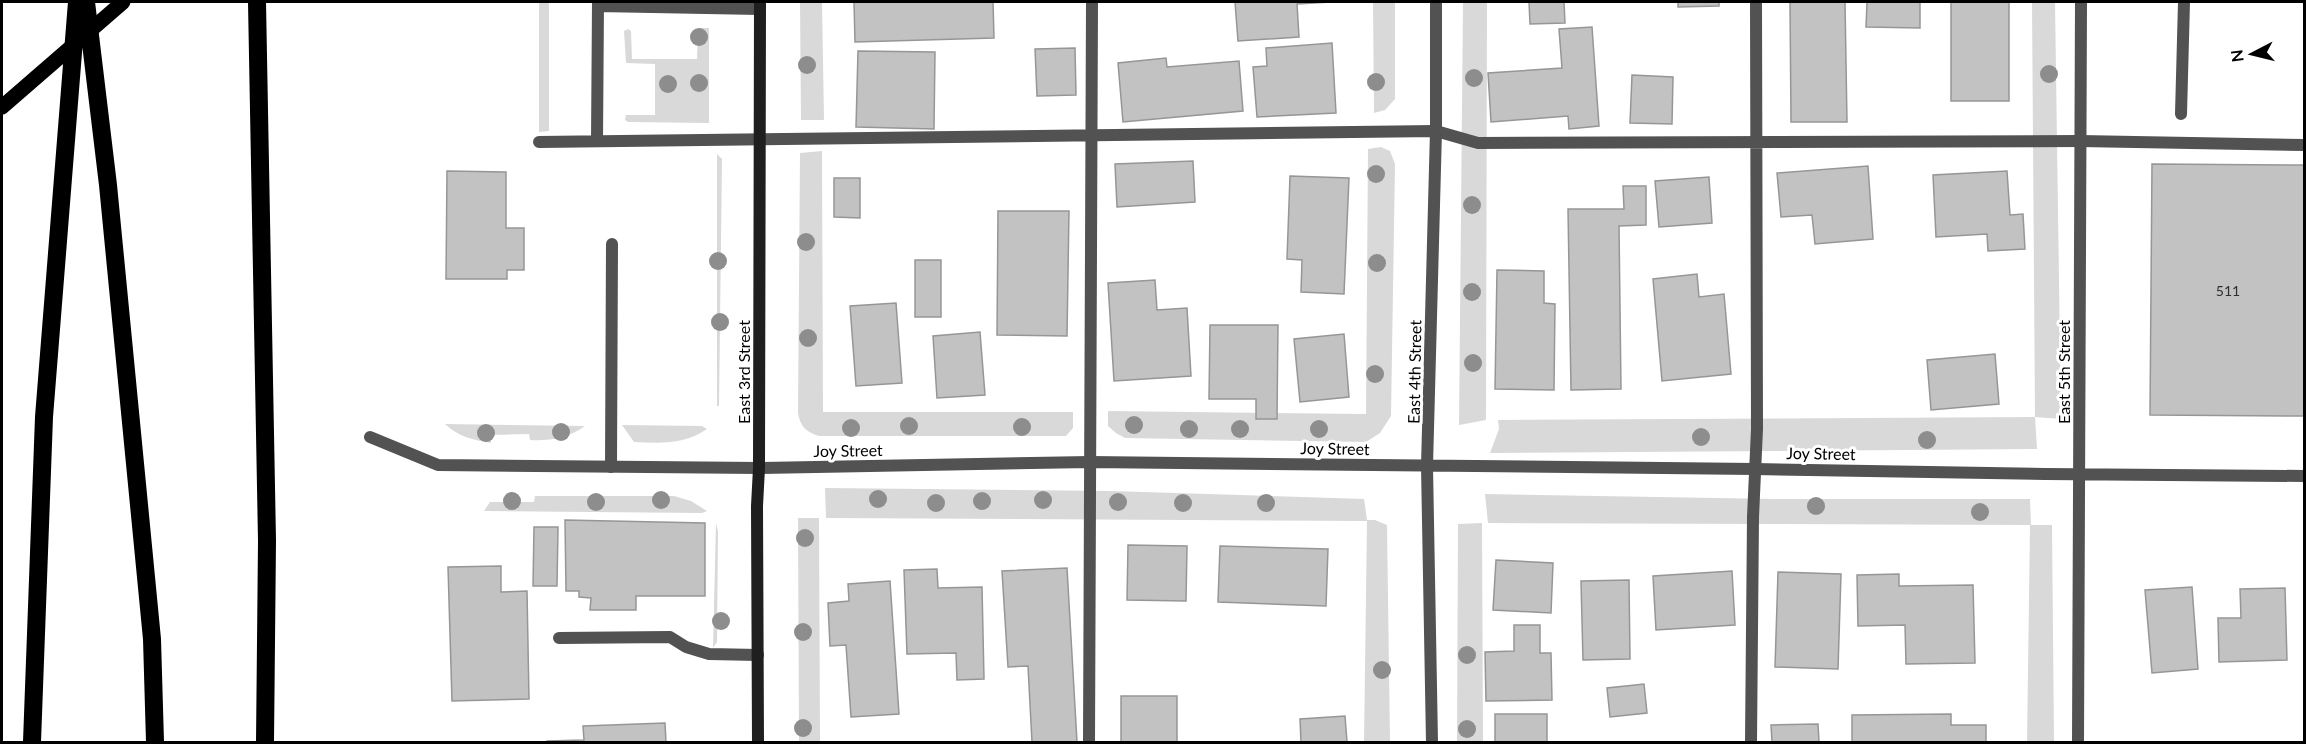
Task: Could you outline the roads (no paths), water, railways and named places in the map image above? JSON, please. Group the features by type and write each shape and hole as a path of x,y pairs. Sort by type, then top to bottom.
{"highway":[{"path":"32,742 44,417 77,2"},
{"path":"86,2 108,186 152,639 155,742"},
{"path":"257,2 267,541 265,742"}],"main road":[{"path":"2,107 123,2"}],"street":[{"path":"1089,742 1092,2"},
{"name":"East 4th Street","path":"1432,742 1427,466 1436,131 1436,2"},
{"path":"1752,742 1757,429 1756,2"},
{"name":"East 5th Street","path":"2078,742 2081,2"},
{"path":"2181,114 2184,2"},
{"path":"597,141 598,4 760,5"},
{"name":"East 3rd Street","path":"758,742 760,5"},
{"path":"539,142 1436,131 1478,143 2080,141 2304,145"},
{"path":"611,467 612,244"},
{"name":"Joy Street","path":"370,437 438,465 759,468 1090,462 2304,476"},
{"path":"559,638 670,637 686,646 709,654 758,655"}]}
